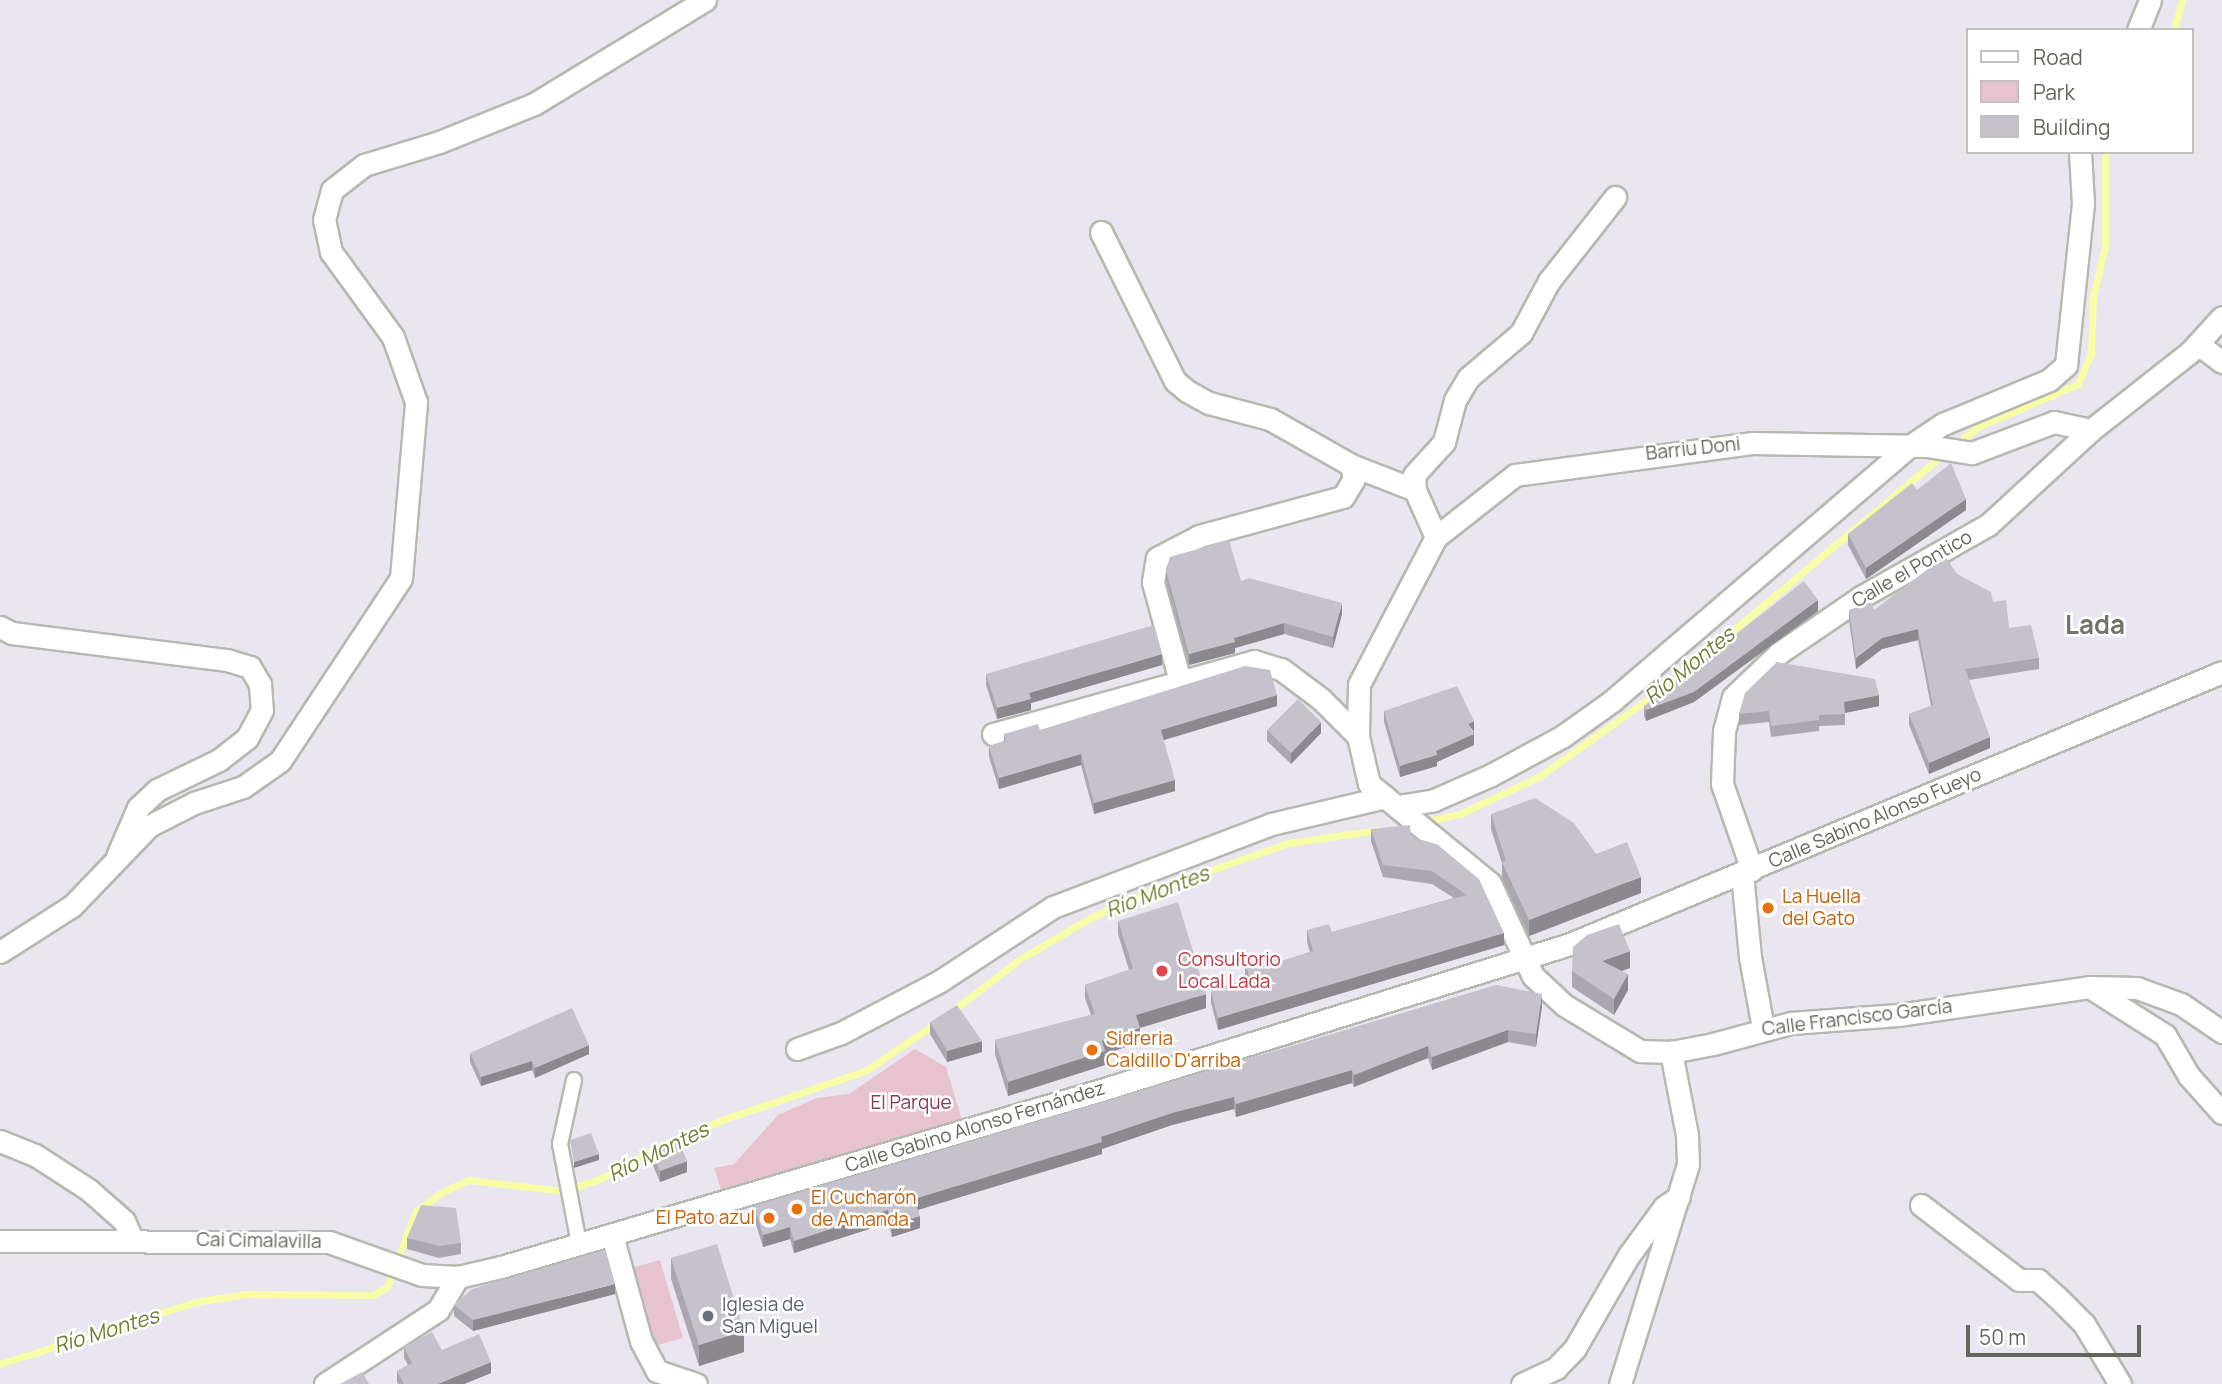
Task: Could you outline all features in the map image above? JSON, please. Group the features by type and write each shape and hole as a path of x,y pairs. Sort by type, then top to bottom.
{"street":[{"path":"0,951 72,906 149,826 194,803 243,787 280,761 401,578 416,402 393,337 331,252 324,220 332,190 365,165 439,142 534,104 705,0"},
{"path":"2139,28 2150,0"},
{"path":"797,1049 841,1032 940,981 1053,907 1271,824 1434,800 1491,775 1612,701 1943,424 2049,380 2066,365 2083,204 2080,154"},
{"path":"1436,537 1415,490 1414,475 1444,442 1455,400 1468,378 1521,333 1549,281 1615,197"},
{"path":"1101,232 1175,381 1209,403 1270,419 1351,466 1415,490"},
{"name":"Calle el Pontico","path":"1763,1028 1750,957 1747,872 1722,784 1724,731 1733,697 1779,653 1861,597 1988,525 2091,430 2198,344 2222,317"},
{"path":"2198,344 2222,362"},
{"name":"Barriu Doni","path":"1525,959 1490,883 1369,784 1358,736 1359,684 1436,537 1515,475 1752,443 1919,446 1972,453 2054,422 2091,430"},
{"path":"1180,681 1153,582 1157,558 1199,536 1343,497 1354,479 1351,466"},
{"path":"0,627 12,633 227,660 250,667 260,684 262,710 247,738 219,760 157,790 138,808 115,863"},
{"path":"993,734 1254,661 1281,669 1321,699 1358,736"},
{"name":"Calle Sabino Alonso Fueyo","path":"1525,959 1747,872 2222,672"},
{"name":"Calle Francisco García","path":"1525,959 1533,976 1563,1005 1619,1042 1640,1051 1671,1052 1763,1028 2090,987 2137,988 2181,1004 2222,1032"},
{"name":"Calle Gabino Alonso Fernández","path":"422,1275 458,1277 612,1235 1525,959"},
{"path":"2090,987 2165,1035 2189,1076 2222,1113"},
{"path":"1620,1384 1688,1164 1687,1135 1671,1052"},
{"path":"0,1141 35,1155 89,1190 124,1221 132,1239"},
{"path":"1522,1384 1556,1368 1575,1348 1629,1255 1664,1207 1679,1197"},
{"path":"1920,1205 2019,1280 2038,1280 2057,1297 2084,1324 2120,1384"},
{"path":"612,1235 641,1341 657,1371 696,1384"},
{"name":"Cai Cimalavilla","path":"0,1241 132,1239 329,1242 363,1250 422,1275"},
{"path":"325,1384 438,1310 458,1277"}],"lane":[{"path":"574,1080 560,1144 579,1244"}],"green space":[{"name":"El Parque","path":"915,1049 946,1067 965,1130 725,1201 714,1168 734,1164 778,1115 817,1098 849,1094"},
{"path":"660,1260 683,1338 651,1347 628,1269"}],"building":[{"path":"1951,463 1966,499 1866,568 1848,534 1912,483 1917,490"},
{"path":"1229,540 1241,581 1249,578 1342,603 1333,637 1284,623 1234,638 1235,642 1189,654 1166,570 1170,557"},
{"path":"1945,556 1957,574 1991,592 1993,602 2006,600 2009,628 2031,625 2039,658 1965,669 1990,737 1929,763 1909,714 1933,705 1918,629 1882,638 1856,658 1849,610 1871,602 1874,610"},
{"path":"1804,581 1818,600 1694,692 1646,710 1644,706"},
{"path":"1154,625 1162,654 1029,693 1031,699 997,708 986,674"},
{"path":"1777,662 1875,679 1879,695 1844,702 1845,714 1819,715 1819,720 1771,726 1769,711 1739,714 1745,693"},
{"path":"1245,666 1270,670 1277,695 1161,730 1175,780 1094,803 1081,754 999,778 989,746 1006,741 1004,734 1038,724 1040,730"},
{"path":"1457,686 1474,721 1468,724 1474,734 1436,751 1437,755 1400,766 1384,711"},
{"path":"1298,699 1321,722 1291,753 1267,730"},
{"path":"1535,798 1574,823 1596,854 1627,842 1641,877 1529,920 1502,862 1506,861 1491,814"},
{"path":"1410,825 1411,837 1438,845 1479,879 1504,933 1218,1018 1211,991 1250,979 1245,963 1277,953 1279,962 1313,951 1307,930 1329,924 1332,932 1467,895 1432,871 1383,865 1371,829"},
{"path":"1178,902 1206,994 1136,1015 1140,1028 1102,1041 1105,1051 1008,1082 995,1040 1095,1014 1085,985 1133,968 1118,921"},
{"path":"1619,924 1630,951 1602,961 1628,974 1614,999 1572,971 1573,947 1587,935"},
{"path":"1496,985 1542,994 1536,1034 1508,1030 1432,1057 1428,1046 1354,1075 1352,1070 1236,1104 1234,1097 1172,1113 1101,1137 1102,1142 914,1199 920,1216 892,1225 888,1210 794,1241 790,1227 763,1235 754,1206"},
{"path":"957,1005 982,1041 947,1051 930,1022"},
{"path":"572,1008 589,1045 535,1068 532,1061 481,1077 470,1053"},
{"path":"591,1133 599,1154 574,1162 570,1140"},
{"path":"678,1139 687,1161 660,1171 651,1150"},
{"path":"421,1205 456,1208 461,1243 439,1246 407,1238"},
{"name":"Iglesia de San Miguel","path":"717,1244 744,1331 699,1345 671,1258"},
{"path":"605,1250 615,1284 473,1320 454,1305 472,1289"},
{"path":"432,1332 442,1350 479,1334 491,1362 438,1384 404,1384 397,1371 412,1363 404,1347"},
{"path":"362,1372 369,1384 340,1384"}],"waterway":[{"name":"Río Montes","path":"2175,28 2182,0"},
{"name":"Río Montes","path":"1953,446 1980,426 2078,384 2091,354 2093,297 2105,246 2105,154"},
{"name":"Río Montes","path":"1424,822 1460,814 1540,776 1673,681 1944,454"},
{"name":"Río Montes","path":"951,1012 1020,959 1092,917 1149,892 1288,843 1378,830"},
{"name":"Río Montes","path":"0,1364 195,1302 245,1294 373,1295 387,1287 416,1211 442,1192 469,1180 563,1191 600,1179 660,1146 725,1119 867,1070 936,1023"}],"place":[{"name":"La Huella del Gato","path":"1768,908"},
{"name":"Consultorio Local Lada","path":"1162,971"},
{"name":"Sidreria Caldillo D'arriba","path":"1092,1050"},
{"name":"El Cucharón de Amanda","path":"797,1209"},
{"name":"El Pato azul","path":"769,1218"},
{"name":"Iglesia de San Miguel","path":"708,1316"}],"district":[{"name":"Lada","path":"2095,625"}]}
